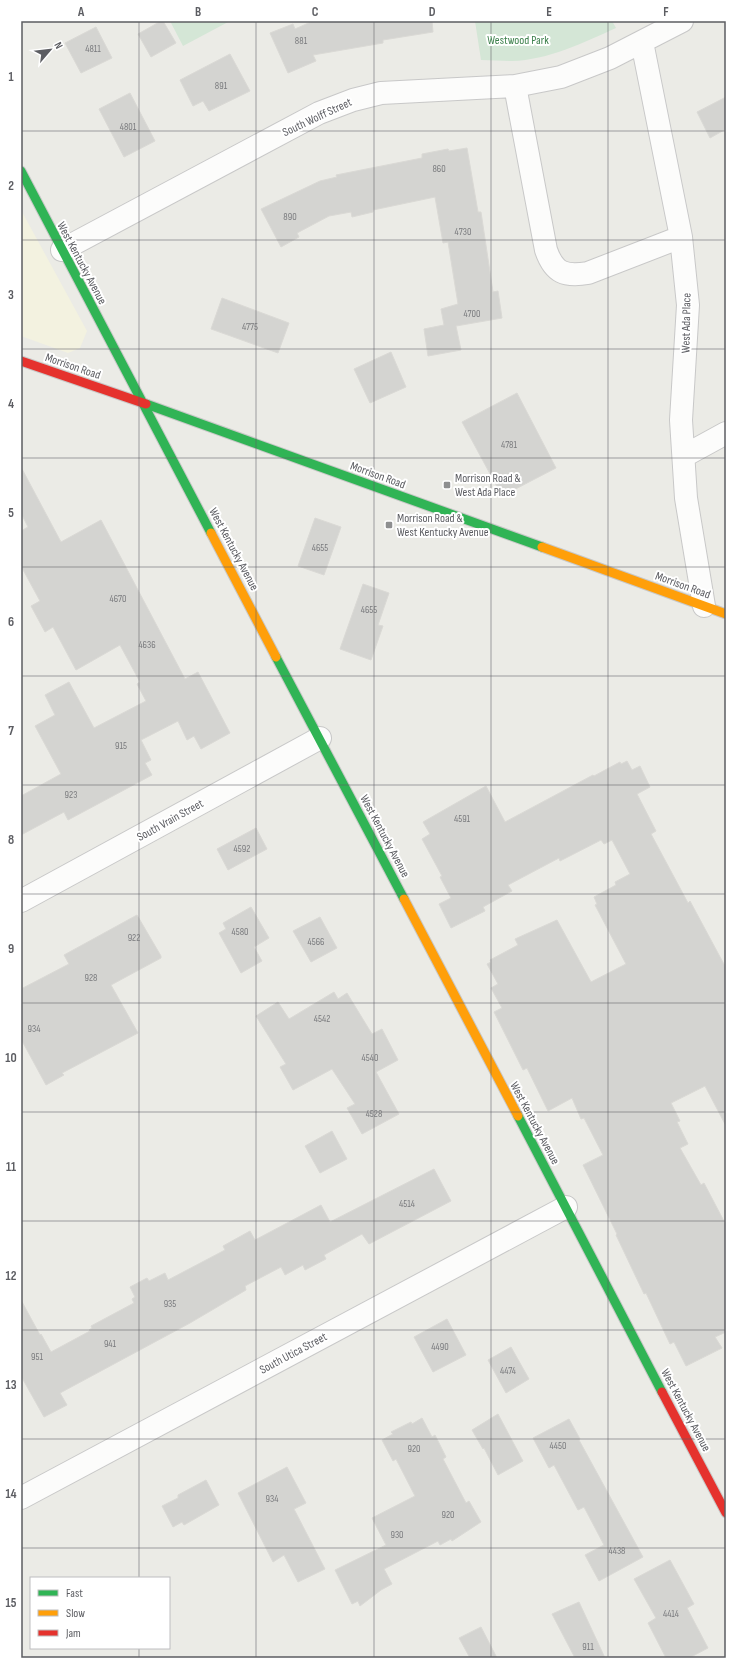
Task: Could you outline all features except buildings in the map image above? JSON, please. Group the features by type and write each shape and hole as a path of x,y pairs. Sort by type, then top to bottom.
{"street":[{"name":"South Wolff Street","path":"62,250 319,114 353,100 381,93 516,86 561,77 588,67 642,42 682,21"},
{"name":"West Ada Place","path":"642,42 681,237 688,305 681,420 686,498 704,606"},
{"path":"516,86 546,250 550,261 555,268 561,272 569,274 588,273 681,237"},
{"name":"West Kentucky Avenue","path":"21,171 726,1513"},
{"name":"Morrison Road","path":"21,361 142,403 726,614"},
{"path":"684,456 726,433"},
{"name":"South Vrain Street","path":"21,901 320,738"},
{"name":"South Utica Street","path":"21,1498 566,1207"}],"shaded area":[{"path":"21,210 87,331 80,348 68,353 21,336"}],"green space":[{"path":"170,21 230,21 183,46"},
{"name":"Westwood Park","path":"475,21 612,21 616,28 565,50 539,58 512,61 481,60"}],"traffic: fast":[{"path":"21,171 211,533"},
{"path":"146,404 542,547"},
{"path":"276,657 404,899"},
{"path":"518,1116 662,1392"}],"traffic: slow":[{"path":"211,533 276,657"},
{"path":"542,547 726,614"},
{"path":"404,899 518,1116"}],"traffic: jam":[{"path":"21,361 146,404"},
{"path":"662,1392 726,1513"}],"place":[{"name":"Morrison Road & West Ada Place","path":"447,485"},
{"name":"Morrison Road & West Kentucky Avenue","path":"389,525"}]}
